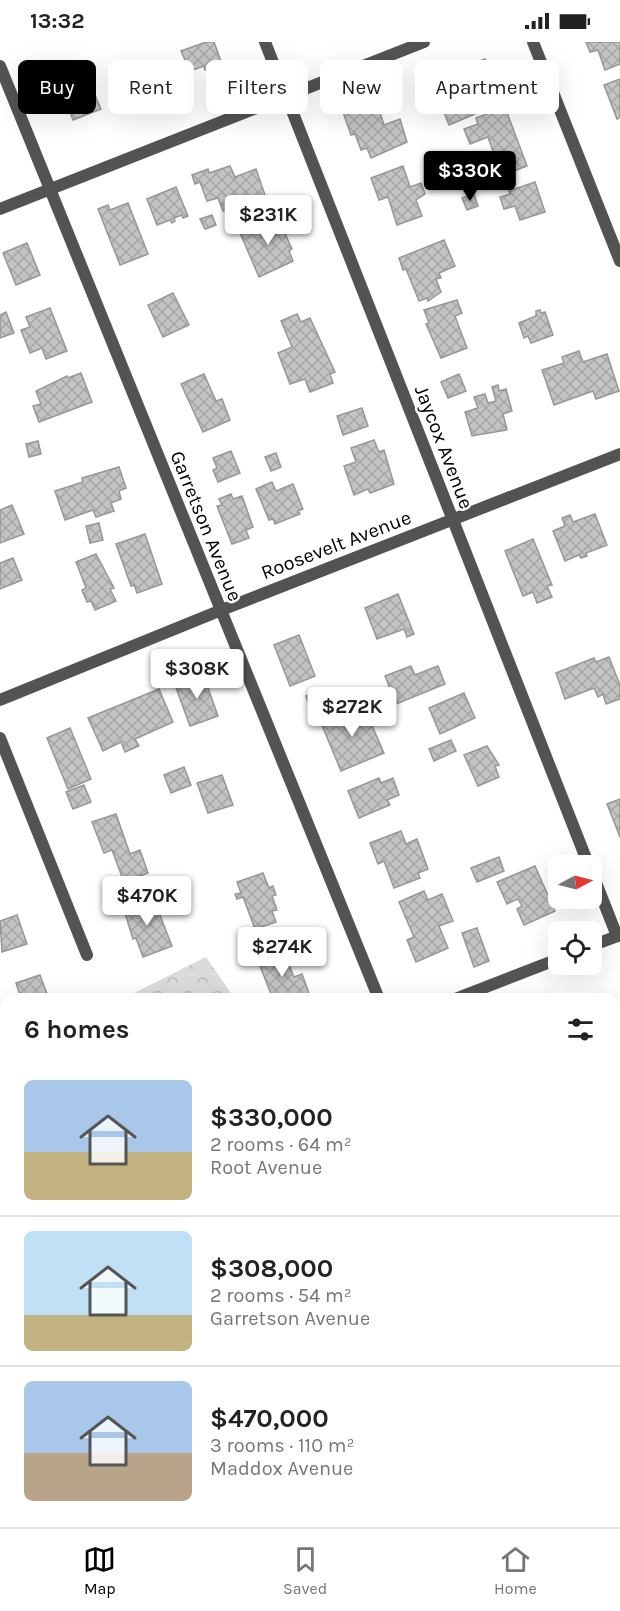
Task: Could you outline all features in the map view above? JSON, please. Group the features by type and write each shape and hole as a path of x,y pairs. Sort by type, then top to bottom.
{"street":[{"name":"Jaycox Avenue","path":"265,42 272,60"},
{"path":"308,87 424,42"},
{"path":"533,42 620,261"},
{"name":"Garretson Avenue","path":"0,66 219,611 377,993"},
{"path":"0,209 241,114"},
{"name":"Jaycox Avenue","path":"293,114 585,855"},
{"name":"Roosevelt Avenue","path":"0,700 219,611 620,454"},
{"path":"0,738 87,955"},
{"name":"Jaycox Avenue","path":"602,896 619,935"},
{"path":"602,942 619,935"},
{"path":"470,993 548,963"}],"green space":[{"path":"206,957 231,993 134,993"}],"building":[{"path":"206,42 214,42 221,60 206,60 206,70 204,66 194,70 194,60 185,60 181,51"},
{"path":"586,42 620,42 620,64 605,70 598,50 590,52"},
{"path":"620,79 620,117 617,119 604,85"},
{"path":"96,97 101,109 96,111"},
{"path":"71,114 88,114 73,120"},
{"path":"344,114 380,114 384,125 400,119 407,142 371,158 367,148 361,150 355,134 351,135"},
{"path":"445,114 475,114 449,125"},
{"path":"487,114 508,114 527,166 498,177 493,164 497,163 488,137 470,144 464,129 478,124 476,118"},
{"path":"230,166 235,177 256,169 265,195 223,211 218,198 207,201 200,182 195,184 192,175 208,169 209,173"},
{"path":"403,166 410,187 421,183 425,194 416,200 422,216 397,225 388,197 379,200 371,178"},
{"path":"535,182 545,212 520,220 515,206 504,209 500,197 510,194 509,191"},
{"path":"176,187 188,216 183,218 182,215 174,218 175,221 172,223 170,220 157,225 147,199"},
{"path":"474,194 478,206 467,210 462,198"},
{"path":"128,203 148,254 120,265 98,209 108,205 110,210"},
{"path":"212,215 216,225 205,229 200,219"},
{"path":"277,216 292,249 289,251 293,261 259,277 240,233"},
{"path":"444,240 455,266 439,273 441,278 436,279 441,292 428,301 427,298 419,301 399,258"},
{"path":"27,243 40,275 16,285 3,253"},
{"path":"173,293 189,325 163,337 148,305"},
{"path":"457,300 462,313 455,316 467,348 441,358 426,324 429,323 424,310"},
{"path":"50,308 67,351 46,359 42,348 30,353 21,330 30,327 26,317"},
{"path":"540,310 541,313 545,312 553,335 531,343 528,336 524,338 519,323 536,316 536,311"},
{"path":"6,312 14,333 0,338 0,315"},
{"path":"297,314 301,322 310,318 335,372 330,374 333,383 310,392 305,379 290,384 278,353 292,347 281,321"},
{"path":"579,351 583,362 607,354 619,391 596,399 593,391 554,405 542,370 564,363 562,357"},
{"path":"81,373 92,402 39,422 33,406 41,404 36,391 67,376 68,378"},
{"path":"204,374 216,401 222,399 230,420 203,432 181,384"},
{"path":"459,374 466,391 448,398 441,382"},
{"path":"498,385 499,391 506,389 512,411 503,414 507,430 472,436 465,412 478,408 474,397 485,394 488,403 496,401 492,387"},
{"path":"362,408 368,426 343,435 337,416"},
{"path":"374,440 379,452 384,450 394,484 370,493 368,489 354,495 344,466 356,462 351,448"},
{"path":"38,441 41,454 29,457 26,444"},
{"path":"231,451 240,473 218,482 213,470 217,468 213,458"},
{"path":"276,453 281,467 271,471 265,457"},
{"path":"119,467 126,488 119,491 121,499 111,503 114,511 96,517 93,510 65,520 55,491 83,482 82,478"},
{"path":"272,482 276,491 293,484 303,509 298,511 300,514 275,524 273,519 269,520 256,489"},
{"path":"231,494 233,499 242,496 253,527 246,530 249,538 232,544 217,506 222,505 219,499"},
{"path":"12,505 24,534 0,543 0,510"},
{"path":"595,514 607,545 586,553 587,556 581,558 579,555 565,561 553,531 565,526 562,518 570,515 573,522"},
{"path":"99,523 103,540 90,543 86,526"},
{"path":"145,534 162,584 137,593 134,585 131,586 116,544"},
{"path":"533,539 552,585 547,586 552,597 537,603 533,592 523,596 505,551"},
{"path":"96,554 114,588 110,589 116,601 95,610 91,601 87,602 82,590 86,588 76,562"},
{"path":"13,558 22,580 0,589 0,563"},
{"path":"398,594 414,634 407,637 404,629 377,639 365,608"},
{"path":"299,635 315,676 290,686 274,645"},
{"path":"609,657 620,685 620,699 606,704 603,694 598,697 594,688 565,699 556,673 594,658 596,662"},
{"path":"411,666 415,675 438,666 445,684 396,704 385,676"},
{"path":"203,674 218,716 190,726 175,685"},
{"path":"327,688 332,703 311,711 306,696"},
{"path":"159,689 173,722 135,739 139,746 125,752 121,742 103,751 88,718"},
{"path":"464,693 475,718 440,734 429,708"},
{"path":"363,705 384,753 341,771 321,723"},
{"path":"70,728 91,779 68,789 47,738"},
{"path":"451,740 456,751 434,761 429,749"},
{"path":"487,746 499,765 495,766 499,777 478,786 464,755"},
{"path":"184,767 191,785 171,793 164,775"},
{"path":"222,775 233,805 208,813 197,783"},
{"path":"379,778 381,783 393,778 399,795 387,800 390,805 359,818 348,791"},
{"path":"84,785 91,802 73,809 66,792"},
{"path":"620,799 620,837 607,804"},
{"path":"116,814 130,854 140,850 148,873 124,882 112,850 104,853 92,822"},
{"path":"401,831 406,844 417,839 428,869 418,873 420,878 394,888 384,861 378,864 370,843"},
{"path":"499,857 504,871 477,882 471,868"},
{"path":"535,866 548,895 548,909 555,911 524,925 517,909 522,906 518,899 507,904 497,882"},
{"path":"263,873 269,888 273,886 276,895 272,896 277,910 272,911 276,922 255,929 243,897 237,899 235,894 241,893 237,882"},
{"path":"424,891 428,900 442,894 453,921 439,926 448,948 416,962 407,940 414,937 399,902"},
{"path":"146,898 150,907 156,905 172,946 143,957 136,938 133,939 123,907"},
{"path":"17,915 27,944 2,952 0,921"},
{"path":"477,928 489,961 474,967 462,933"},
{"path":"283,951 294,977 302,974 309,993 271,993 258,961"},
{"path":"40,975 47,993 19,993 16,983"}]}
